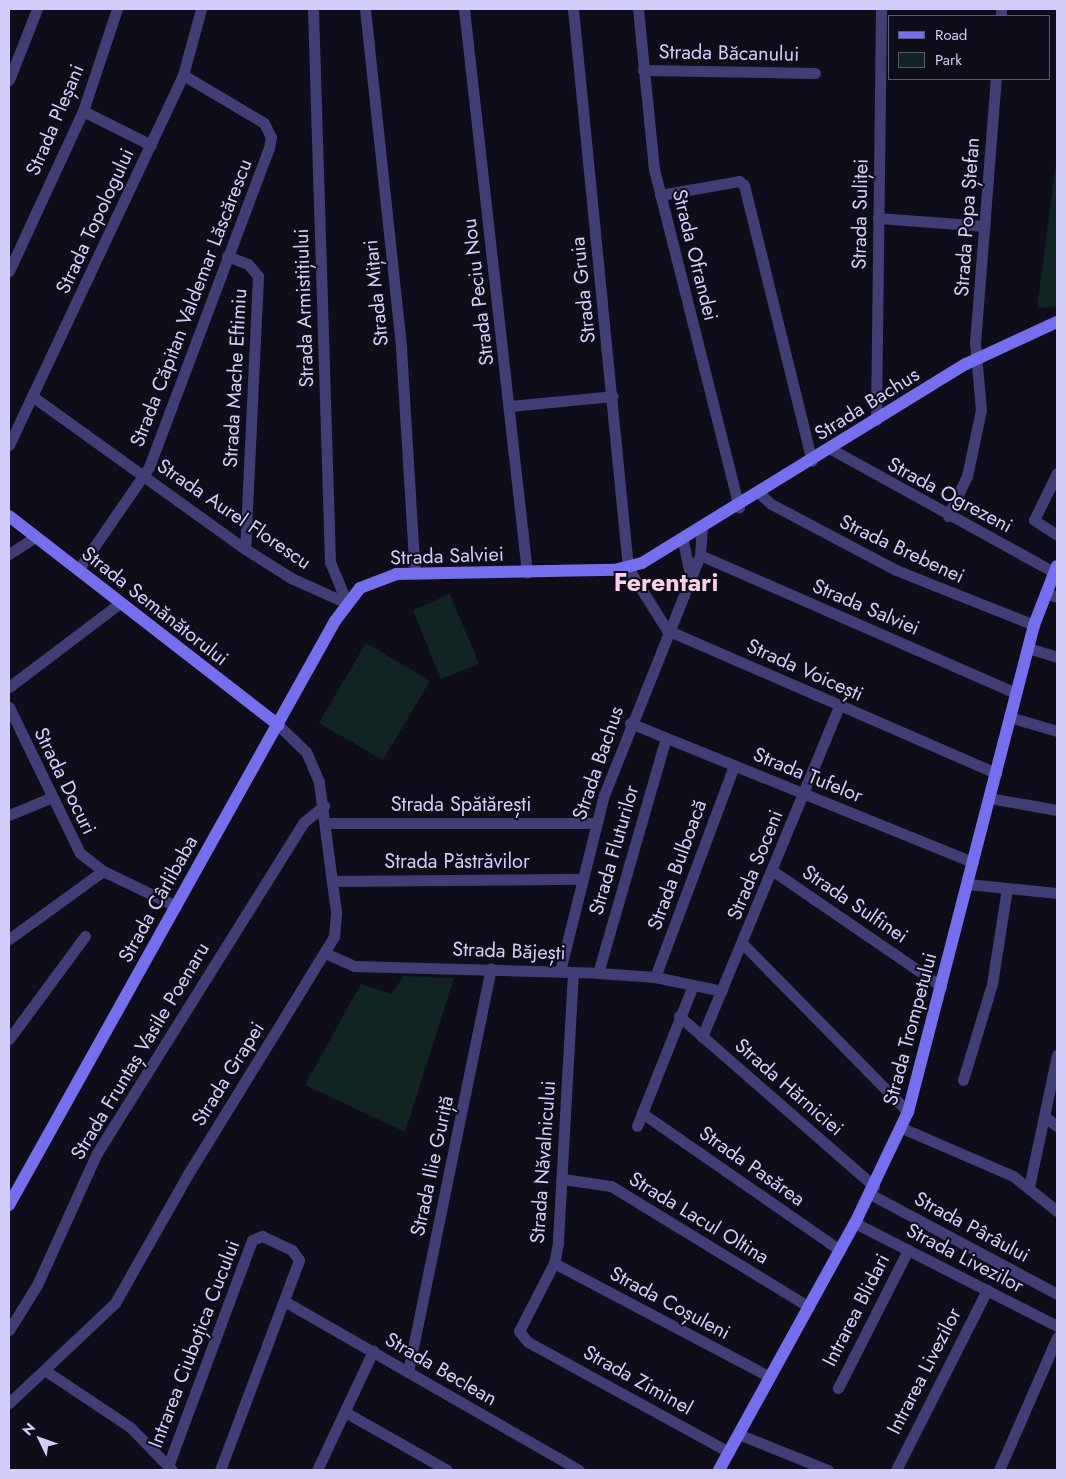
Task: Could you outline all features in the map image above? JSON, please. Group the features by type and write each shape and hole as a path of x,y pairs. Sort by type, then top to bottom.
{"street":[{"path":"9,80 36,9"},
{"name":"Strada Pleșani","path":"9,271 83,111 117,9"},
{"name":"Strada Topologului","path":"9,444 183,75 202,9"},
{"name":"Strada Armistițiului","path":"313,9 330,562 344,607"},
{"name":"Strada Mițari","path":"365,9 401,348 415,574"},
{"name":"Strada Peciu Nou","path":"464,9 510,406 527,572"},
{"name":"Strada Gruia","path":"572,9 613,396 628,568"},
{"name":"Strada Ofrandei","path":"638,9 643,70 660,195 739,507"},
{"name":"Strada Suliței","path":"876,420 881,9"},
{"name":"Strada Băcanului","path":"643,70 814,73"},
{"name":"Strada Căpitan Valdemar Lăscărescu","path":"78,570 144,476 269,148 269,130 258,118 183,75"},
{"name":"Strada Popa Ștefan","path":"948,516 967,476 979,426 982,393 977,358 996,80"},
{"path":"83,111 151,145"},
{"path":"660,195 739,181 744,185 812,461"},
{"path":"878,218 985,226"},
{"name":"Strada Mache Eftimiu","path":"227,256 248,264 258,276 245,549"},
{"name":"Strada Bachus","path":"628,568 702,530 977,358 1057,322"},
{"name":"Strada Aurel Florescu","path":"32,396 245,549 291,578 344,607"},
{"path":"510,406 613,396"},
{"name":"Strada Ogrezeni","path":"831,449 948,516 1056,569"},
{"path":"1057,473 1034,520 1057,535"},
{"name":"Strada Brebenei","path":"760,494 771,504 896,570 1034,625"},
{"name":"Strada Semănătorului","path":"9,516 278,725"},
{"name":"Strada Bachus","path":"560,971 596,824 630,723 690,574 700,555 702,530"},
{"path":"9,554 35,537"},
{"path":"683,541 690,574"},
{"name":"Strada Salviei","path":"700,555 1016,693"},
{"path":"628,568 667,630"},
{"name":"Strada Salviei","path":"344,607 377,578 415,574 628,568"},
{"name":"Strada Trompetului","path":"719,1470 855,1223 908,1112 1034,625 1051,595 1056,569"},
{"path":"9,687 120,603"},
{"name":"Strada Cârlibaba","path":"9,1205 344,607"},
{"name":"Strada Voicești","path":"667,630 838,706 996,773"},
{"path":"1028,648 1057,657"},
{"name":"Strada Soceni","path":"702,1037 773,871 838,706"},
{"name":"Strada Docuri","path":"9,707 50,798 80,853 103,871 176,906"},
{"path":"1010,717 1057,731"},
{"name":"Strada Tufelor","path":"630,723 973,862"},
{"name":"Strada Grapei","path":"9,1403 102,1319 126,1286 188,1174 326,953 336,929 324,806 312,760 278,725"},
{"name":"Strada Fluturilor","path":"598,973 666,738"},
{"name":"Strada Bulboacă","path":"655,977 734,766"},
{"path":"9,814 50,798"},
{"path":"989,798 1057,810"},
{"name":"Strada Fruntaș Vasile Poenaru","path":"9,1330 33,1293 105,1140 304,822 324,806"},
{"name":"Strada Spătărești","path":"326,823 596,824"},
{"path":"9,939 103,871"},
{"name":"Strada Sulfinei","path":"773,871 941,986"},
{"name":"Strada Păstrăvilor","path":"332,881 582,879"},
{"path":"967,884 1057,893"},
{"path":"963,1080 992,984 1007,888"},
{"path":"9,1039 85,936"},
{"path":"743,944 908,1112"},
{"name":"Strada Băjești","path":"326,953 354,966 492,968 598,973 655,977 692,988"},
{"name":"Strada Ilie Guriță","path":"408,1372 492,968"},
{"name":"Strada Năvalnicului","path":"528,1342 520,1327 554,1263 563,1179 574,972"},
{"path":"637,1126 679,1016 692,988 722,991"},
{"name":"Strada Hărniciei","path":"679,1016 872,1190"},
{"path":"1029,1187 1057,1055"},
{"name":"Strada Pasărea","path":"642,1113 840,1250"},
{"path":"1045,1117 1057,1126"},
{"path":"902,1128 1029,1187 1057,1211"},
{"name":"Strada Lacul Oltina","path":"563,1179 611,1186 809,1307"},
{"name":"Strada Pârâului","path":"872,1190 1057,1294"},
{"name":"Strada Livezilor","path":"855,1223 1057,1326"},
{"name":"Intrarea Ciuboțica Cucului","path":"170,1468 256,1236 298,1254 284,1301"},
{"name":"Intrarea Blidari","path":"838,1388 908,1250"},
{"name":"Strada Coșuleni","path":"554,1263 770,1377"},
{"name":"Intrarea Livezilor","path":"896,1470 987,1290"},
{"path":"220,1470 284,1301"},
{"name":"Strada Beclean","path":"284,1301 579,1470"},
{"path":"999,1470 1057,1337"},
{"name":"Strada Ziminel","path":"528,1342 729,1452"},
{"path":"316,1470 373,1352"},
{"path":"46,1371 130,1427 170,1468"},
{"path":"344,1412 447,1470"},
{"path":"738,1434 828,1470"}],"green space":[{"path":"1057,155 1057,306 1037,308"},
{"path":"450,594 479,664 441,679 413,610"},
{"path":"366,643 430,681 383,760 319,723"},
{"path":"404,976 454,978 405,1132 305,1085 361,984 391,994"}],"district":[{"name":"Ferentari","path":"666,582"}]}
